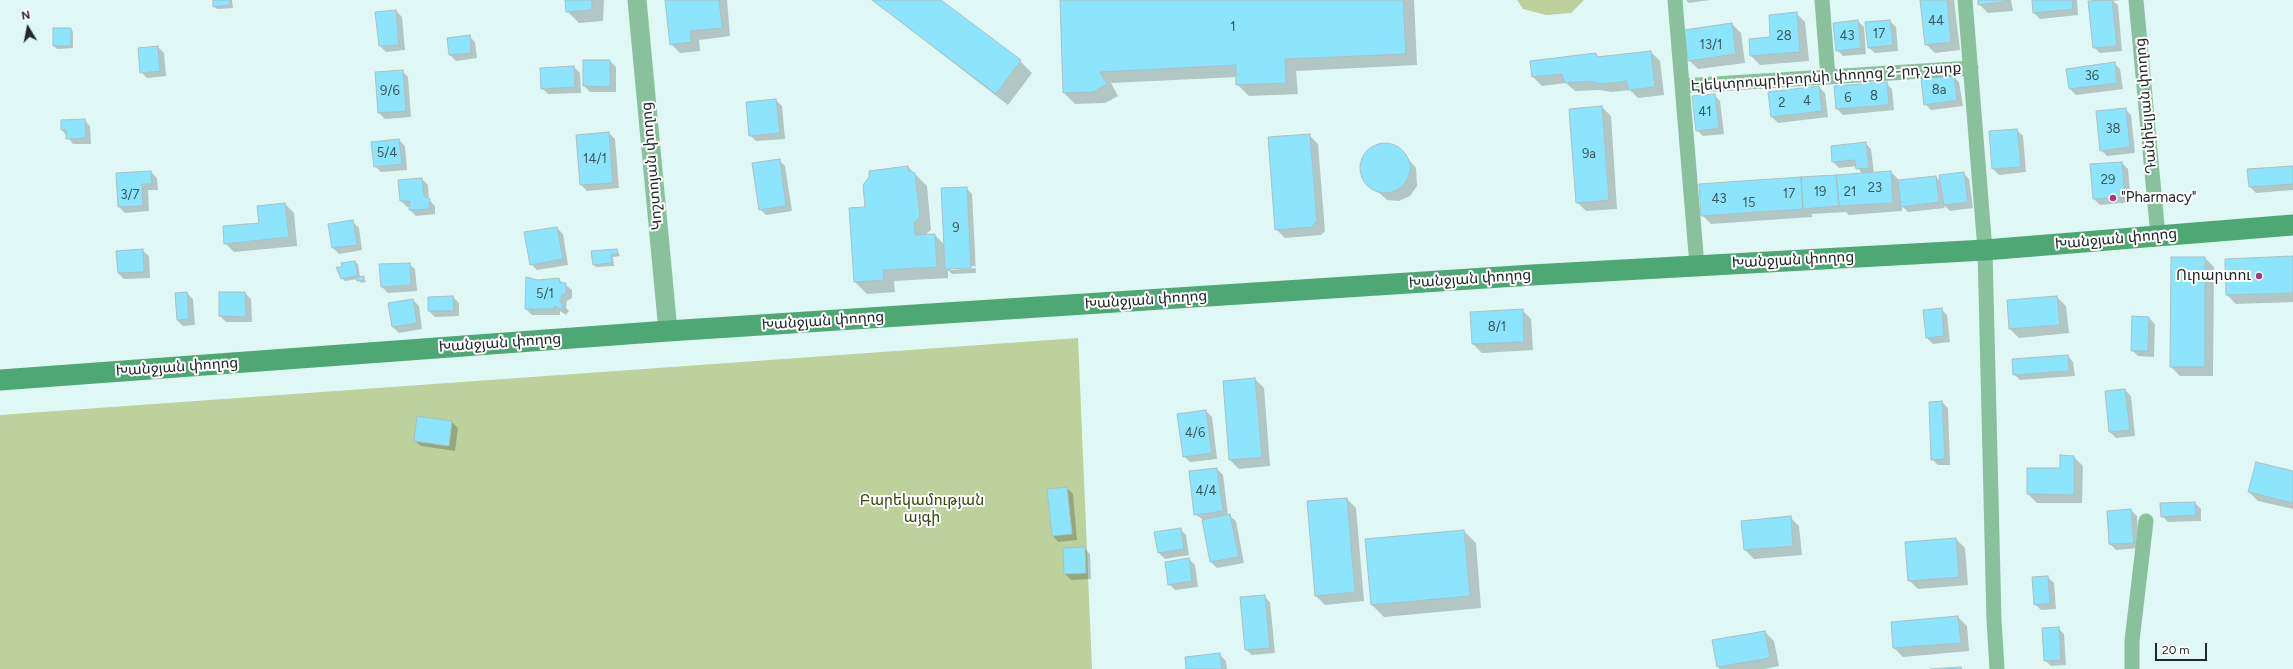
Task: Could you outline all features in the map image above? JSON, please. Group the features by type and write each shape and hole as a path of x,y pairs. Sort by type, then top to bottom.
{"main road":[{"name":"Խանջյան փողոց","path":"0,380 668,331 1697,266 1985,250 2293,225"}],"street":[{"name":"Կոշտոյան փողոց","path":"637,0 668,331"},
{"path":"1675,0 1697,266"},
{"path":"1822,0 1828,77"},
{"path":"1965,0 1985,250 1994,620 1997,669"},
{"name":"Դանիելյան փողոց","path":"2136,0 2158,236"},
{"name":"Էլեկտրոպրիբորնի փողոց 2-րդ շարք","path":"1682,86 1971,68"},
{"path":"2132,669 2132,641 2146,521"}],"green space":[{"path":"1517,0 1584,0 1571,13 1546,15 1523,9"},
{"name":"Բարեկամության այգի","path":"1078,338 1092,669 0,669 0,415"}],"building":[{"path":"213,0 230,0 230,5 213,7"},
{"path":"565,0 592,0 592,10 566,12"},
{"path":"665,0 719,0 722,28 690,31 691,42 670,45"},
{"path":"872,0 941,0 1021,60 996,94"},
{"path":"1060,0 1403,0 1406,54 1285,59 1286,83 1236,85 1236,65 1100,72 1107,84 1093,92 1063,93"},
{"path":"1920,0 1947,0 1951,42 1925,45"},
{"path":"1978,0 2004,0 2004,2 1978,5"},
{"path":"2032,0 2072,0 2073,9 2033,13"},
{"path":"2112,0 2117,46 2093,48 2088,1"},
{"path":"396,10 399,45 379,46 375,12"},
{"path":"1797,12 1800,52 1750,56 1749,39 1770,37 1769,15"},
{"path":"1858,20 1861,48 1836,51 1833,23"},
{"path":"1890,20 1893,45 1868,48 1865,22"},
{"path":"1732,23 1736,54 1688,61 1684,30"},
{"path":"53,28 71,28 71,46 53,46"},
{"path":"470,35 471,53 449,55 447,38"},
{"path":"158,46 160,71 140,73 138,48"},
{"path":"1651,51 1655,87 1628,90 1627,81 1602,84 1590,81 1565,83 1562,74 1532,77 1530,61 1596,53 1597,57"},
{"path":"583,60 610,60 610,87 583,86"},
{"path":"2115,62 2117,83 2069,89 2066,69"},
{"path":"574,66 575,87 541,89 540,68"},
{"path":"403,70 406,111 378,113 375,72"},
{"path":"1954,75 1957,100 1924,105 1921,79"},
{"path":"1887,82 1889,105 1836,109 1834,86"},
{"path":"1819,86 1822,111 1771,117 1768,92"},
{"path":"1715,94 1719,128 1696,131 1692,96"},
{"path":"776,99 780,133 749,136 746,102"},
{"path":"1602,106 1609,200 1576,203 1569,109"},
{"path":"2126,108 2130,147 2100,151 2096,111"},
{"path":"85,119 86,138 66,139 66,130 61,130 61,120"},
{"path":"2017,129 2021,167 1992,169 1989,131"},
{"path":"609,132 613,183 580,185 576,135"},
{"path":"1310,134 1317,221 1312,227 1275,230 1268,137"},
{"path":"399,139 402,164 374,167 371,142"},
{"path":"1866,142 1869,168 1856,169 1855,160 1832,162 1831,146"},
{"path":"1385,143 1394,145 1405,154 1410,168 1408,177 1399,188 1385,193 1376,191 1365,182 1360,168 1362,159 1371,148"},
{"path":"780,159 786,206 759,210 752,163"},
{"path":"2122,162 2125,197 2093,199 2090,164"},
{"path":"908,166 909,171 915,173 920,218 914,223 915,235 935,234 937,267 883,270 884,280 854,282 849,208 865,207 863,185 869,177 869,171"},
{"path":"2293,166 2293,184 2249,187 2247,169"},
{"path":"151,171 152,184 142,184 143,206 118,207 116,173"},
{"path":"1891,171 1893,203 1839,206 1836,175"},
{"path":"1964,172 1968,202 1944,205 1939,175"},
{"path":"1836,175 1839,206 1803,209 1801,177"},
{"path":"1936,176 1939,202 1901,207 1898,180"},
{"path":"1801,177 1803,209 1701,216 1699,184"},
{"path":"422,178 424,196 430,199 429,209 409,210 410,201 400,201 398,180"},
{"path":"967,187 971,268 945,269 941,188"},
{"path":"285,203 289,237 224,244 223,226 259,223 257,206"},
{"path":"353,220 357,245 332,248 328,224"},
{"path":"557,227 563,259 530,265 524,232"},
{"path":"143,249 144,272 118,273 116,251"},
{"path":"617,249 618,254 611,254 612,263 593,265 591,251"},
{"name":"Ուրարտու","path":"2293,256 2293,293 2226,295 2225,259"},
{"path":"2171,257 2205,257 2205,367 2170,367"},
{"path":"355,261 358,277 364,276 364,280 357,281 356,276 341,279 336,267 342,267 341,263"},
{"path":"410,263 411,285 381,287 379,264"},
{"path":"526,277 538,280 559,278 560,283 566,283 566,293 562,295 560,302 564,305 560,309 554,306 554,309 525,309"},
{"path":"187,292 189,319 177,320 175,293"},
{"path":"219,292 245,292 246,317 219,316"},
{"path":"453,296 454,311 428,311 428,297"},
{"path":"2057,296 2060,325 2009,329 2007,300"},
{"path":"413,299 417,323 392,327 388,303"},
{"path":"1942,308 1944,336 1926,338 1923,310"},
{"path":"1523,309 1524,342 1472,344 1470,312"},
{"path":"2132,316 2149,317 2148,351 2131,351"},
{"path":"2068,355 2069,371 2013,375 2012,359"},
{"path":"1255,378 1262,457 1229,460 1223,381"},
{"path":"2125,389 2130,430 2109,432 2105,391"},
{"path":"1942,401 1945,459 1931,460 1929,402"},
{"path":"1206,410 1212,453 1183,457 1177,414"},
{"path":"417,416 452,421 449,446 414,441"},
{"path":"2060,455 2074,456 2074,495 2027,494 2027,468 2060,468"},
{"path":"2256,462 2293,471 2293,503 2248,492"},
{"path":"1217,468 1223,511 1194,515 1189,471"},
{"path":"1067,487 1072,534 1052,536 1047,489"},
{"path":"1347,498 1355,592 1315,596 1307,501"},
{"path":"2195,502 2196,515 2161,517 2160,503"},
{"path":"2131,509 2134,543 2109,544 2107,511"},
{"path":"1230,514 1239,557 1210,562 1202,520"},
{"path":"1791,516 1793,546 1744,550 1741,521"},
{"path":"1181,528 1184,549 1158,553 1154,532"},
{"path":"1464,530 1470,596 1371,605 1365,539"},
{"path":"1956,538 1959,577 1908,581 1905,542"},
{"path":"1085,547 1086,573 1064,574 1063,548"},
{"path":"1189,558 1192,581 1168,585 1165,562"},
{"path":"2048,576 2050,603 2034,605 2032,577"},
{"path":"1265,595 1270,648 1245,650 1240,597"},
{"path":"1958,616 1961,643 1893,648 1891,622"},
{"path":"2059,627 2061,660 2044,661 2042,628"},
{"path":"1765,631 1770,658 1717,667 1712,640"},
{"path":"1220,653 1222,669 1186,669 1185,657"},
{"path":"1961,667 1962,669 1930,669"}],"place":[{"name":"\"Pharmacy\"","path":"2113,198"},
{"name":"Ուրարտու","path":"2259,276"}]}
